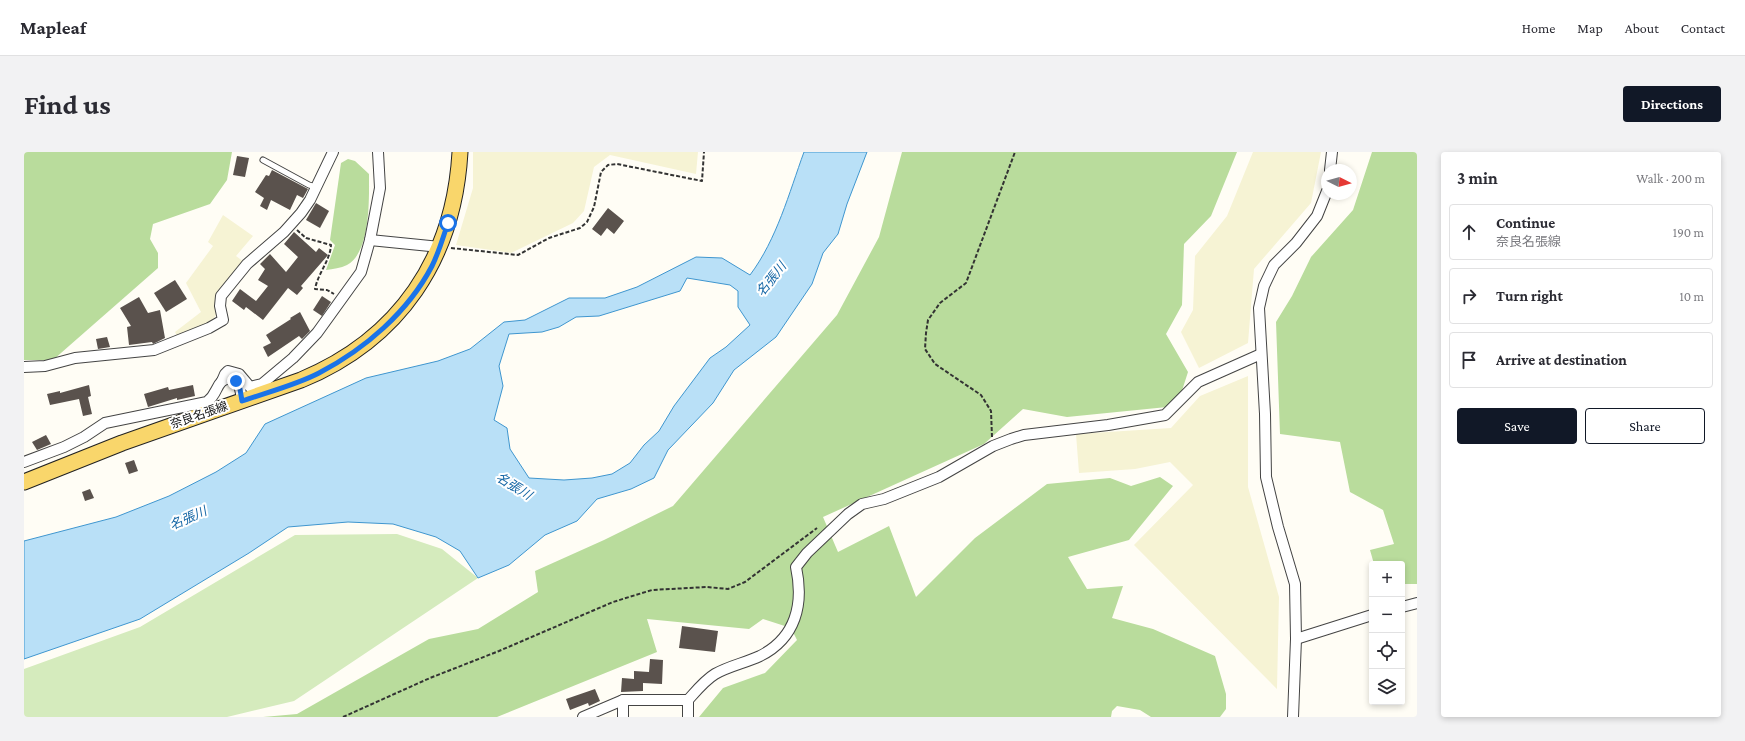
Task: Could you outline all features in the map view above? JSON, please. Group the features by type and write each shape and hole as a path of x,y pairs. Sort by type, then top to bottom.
{"main road":[{"name":"奈良名張線","path":"24,482 122,443 319,373 364,345 380,332 407,302 432,266 454,204 460,152"}],"street":[{"path":"24,367 45,366 75,358 154,350 209,328 223,320 220,301 221,296 247,264 291,226 304,208 316,187 333,152"},
{"path":"24,462 64,447 84,437 105,423 207,402 214,397 225,374 228,371 240,375 250,387 262,384 293,358 317,333 361,272 370,240 380,188 378,152"},
{"path":"1331,164 1332,152"},
{"path":"1293,717 1296,638 1295,584 1278,527 1266,477 1265,414 1260,308 1264,286 1274,265 1296,243 1317,216 1323,200"},
{"path":"370,240 440,247"},
{"path":"583,717 623,700 688,700 714,675 762,655 772,648 786,634 796,616 799,605 799,581 796,568 807,553 848,514 862,504 884,499 939,477 993,446 1024,435 1126,423 1165,416 1198,382 1261,354"},
{"path":"222,381 231,379 236,381 240,389 242,401"},
{"path":"1405,606 1417,603"},
{"path":"1296,638 1369,616"},
{"path":"623,700 623,717"},
{"path":"688,700 688,717"}],"lane":[{"path":"263,160 309,185 316,187"}],"path":[{"path":"440,247 518,255 549,238 580,228 587,222 594,207 601,172 608,165 618,164 702,181 704,152"},
{"path":"993,446 991,411 981,395 935,364 925,349 926,333 928,320 940,303 966,283 1015,152"},
{"path":"291,226 306,238 331,245 328,257 315,289 327,290 341,300"},
{"path":"343,717 430,678 613,602 652,590 707,587 728,589 745,582 817,528"}],"shaded area":[{"path":"473,152 698,152 696,174 610,155 594,167 584,211 573,223 511,253 456,245 473,188"},
{"path":"1253,152 1321,152 1311,203 1254,269 1248,343 1199,368 1181,332 1193,310 1195,256 1227,216"},
{"path":"223,215 253,236 236,256 244,262 212,322 178,338 175,332 201,312 186,283 213,246 208,242"},
{"path":"1248,376 1248,487 1279,597 1277,689 1134,545 1193,485 1170,462 1135,469 1079,473 1076,434 1171,428 1200,396"}],"green space":[{"path":"24,152 232,152 227,180 210,204 153,224 150,239 158,253 158,268 53,360 24,360"},
{"path":"902,152 1237,152 1211,216 1184,244 1182,305 1166,334 1188,372 1177,406 1067,417 1023,409 984,444 823,517 838,552 889,526 916,597 975,538 1047,484 1110,478 1131,486 1160,477 1173,486 1129,540 1068,557 1087,589 1123,586 1112,618 1153,629 1215,656 1226,694 1226,709 1220,717 1151,717 1140,710 1117,706 1112,711 1111,717 699,717 723,688 765,673 797,640 791,628 763,619 749,629 647,619 657,652 497,717 263,717 297,714 429,639 478,629 538,592 535,571 604,540 673,506 837,315 879,237"},
{"path":"1372,152 1417,152 1417,584 1405,584 1405,561 1373,561 1370,550 1394,544 1383,510 1350,492 1340,442 1280,434 1276,322 1292,296 1311,257 1353,210"},
{"path":"348,159 355,161 369,174 369,197 365,237 361,249 355,258 347,265 326,270 335,245 330,240 341,163"},
{"path":"397,534 442,549 478,578 294,701 227,717 24,717 24,669 140,627 295,535"}],"water":[{"name":"名張川","path":"804,152 867,152 847,204 838,234 823,253 812,284 776,337 734,370 713,403 668,450 654,478 631,489 597,499 577,521 545,535 509,565 478,578 460,551 436,537 393,524 348,522 288,527 249,553 140,619 24,659 24,541 116,517 169,496 216,472 246,453 265,424 366,378 438,361 470,349 504,322 525,320 569,298 605,298 637,287 696,257 722,258 750,275 768,246 775,231","holes":["687,278 730,285 738,291 738,307 750,325 726,347 710,358 674,406 659,431 644,445 630,463 612,474 592,478 564,480 529,478 510,449 507,428 494,420 503,386 499,366 509,334 542,332 559,327 576,317 599,316 680,291"]}],"building":[{"path":"237,156 249,158 245,177 233,175"},
{"path":"272,170 308,189 303,198 297,195 290,210 271,200 267,210 260,206 264,198 255,192 266,175 269,176"},
{"path":"316,203 329,211 320,228 306,220"},
{"path":"608,208 624,221 614,234 607,228 601,236 592,229"},
{"path":"294,232 316,252 319,248 328,255 301,286 303,288 297,295 288,288 263,320 246,307 244,310 232,301 240,289 256,301 268,286 258,280 265,269 260,264 270,254 286,272 298,257 284,244"},
{"path":"175,280 187,299 166,312 154,293"},
{"path":"322,296 331,302 322,316 313,310"},
{"path":"139,297 148,313 160,310 165,338 153,344 152,342 129,345 127,327 131,326 120,308"},
{"path":"300,312 310,331 302,339 299,336 268,357 263,347 271,343 266,335"},
{"path":"107,337 110,347 98,349 96,339"},
{"path":"89,385 91,396 88,397 92,414 83,416 79,399 50,405 47,394 60,391 60,393"},
{"path":"193,385 195,396 177,400 177,398 148,407 144,394 168,387 169,390"},
{"path":"46,435 51,444 37,450 32,442"},
{"path":"134,460 138,471 129,474 125,463"},
{"path":"90,489 94,498 85,501 82,492"},
{"path":"682,626 718,631 715,652 679,648"},
{"path":"650,659 663,660 662,684 643,683 643,691 621,692 622,678 634,679 634,671 649,672"},
{"path":"595,689 600,701 589,706 588,703 570,710 566,699"}],"route":[{"path":"236,381 239,384 242,401 319,373 358,350 393,319 422,282 432,266 448,223"}]}
